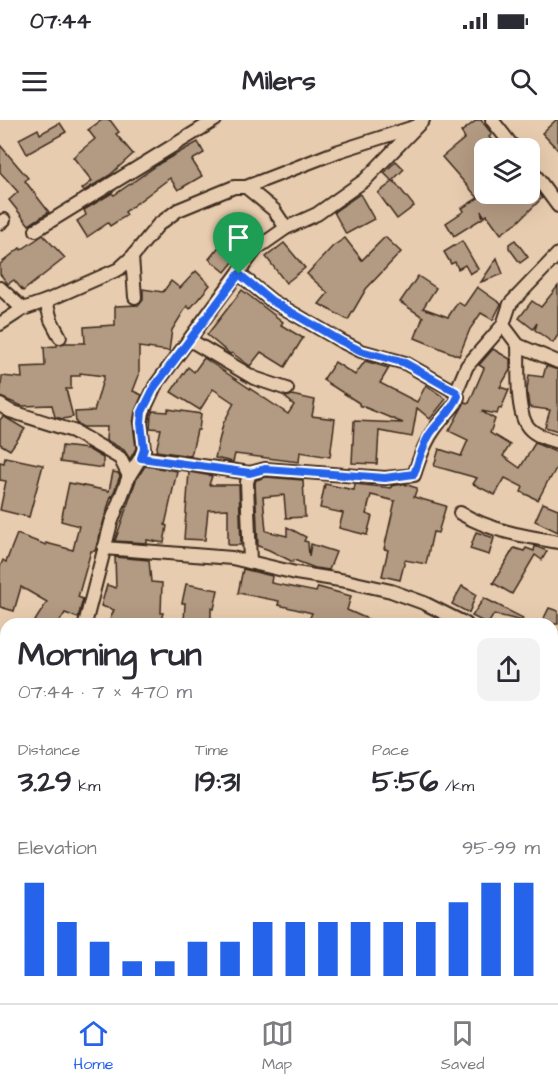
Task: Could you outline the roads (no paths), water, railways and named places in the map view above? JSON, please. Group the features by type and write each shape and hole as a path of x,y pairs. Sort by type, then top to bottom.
{"street":[{"path":"492,120 506,138"},
{"path":"36,230 208,122"},
{"path":"0,324 23,309 46,302 119,269 158,225 178,210 234,187 246,187 419,123"},
{"path":"86,618 111,523 129,476 144,449 142,412 155,386 256,249 286,228 317,214 365,180 419,123"},
{"path":"540,182 558,206"},
{"path":"246,187 274,210 286,228"},
{"path":"141,458 250,473 265,469 385,478 414,474 423,446 456,402 458,396 456,392 467,366 503,325 510,304 558,254"},
{"path":"132,257 135,297"},
{"path":"239,274 272,301 341,341 361,351 405,363 456,392"},
{"path":"0,288 23,309"},
{"path":"46,302 51,320 60,337"},
{"path":"503,325 518,345 558,362"},
{"path":"190,339 254,378 287,388"},
{"path":"518,345 522,414 530,430 558,442"},
{"path":"0,405 10,411 79,434 120,458 129,476"},
{"path":"250,473 246,482 250,562"},
{"path":"460,513 477,523 504,533 558,542"},
{"path":"104,548 232,558 392,591 454,618"}]}
